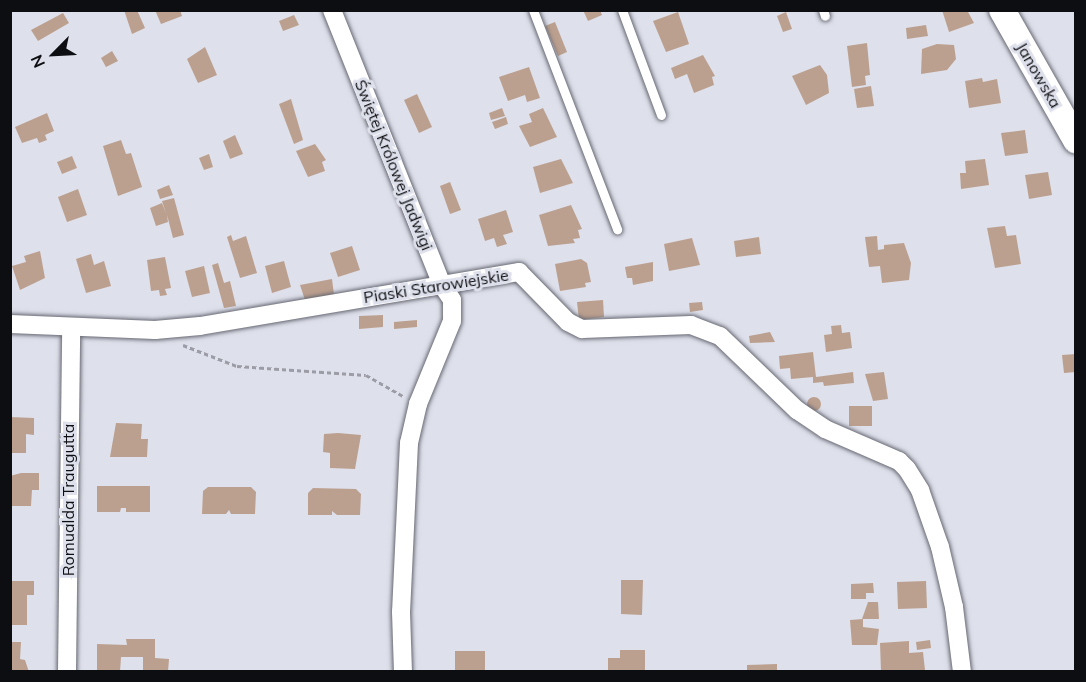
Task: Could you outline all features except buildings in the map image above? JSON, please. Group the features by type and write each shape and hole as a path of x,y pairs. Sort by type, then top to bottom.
{"main road":[{"name":"Janowska","path":"1002,10 1076,140"}],"street":[{"name":"Świętej Królowej Jadwigi","path":"332,10 442,285 452,300 452,321 418,404 409,443 401,612 403,672"},
{"name":"Piaski Starowiejskie","path":"10,324 71,329 155,330 519,272 568,322 582,329 691,325 720,336 797,410 825,429 899,461 920,490 940,547 954,607 962,672"},
{"name":"Romualda Traugutta","path":"67,672 71,329"}],"lane":[{"path":"533,10 617,229"},
{"path":"622,10 661,115"}],"path":[{"path":"155,330 210,359 237,366 366,375 418,404"}]}
